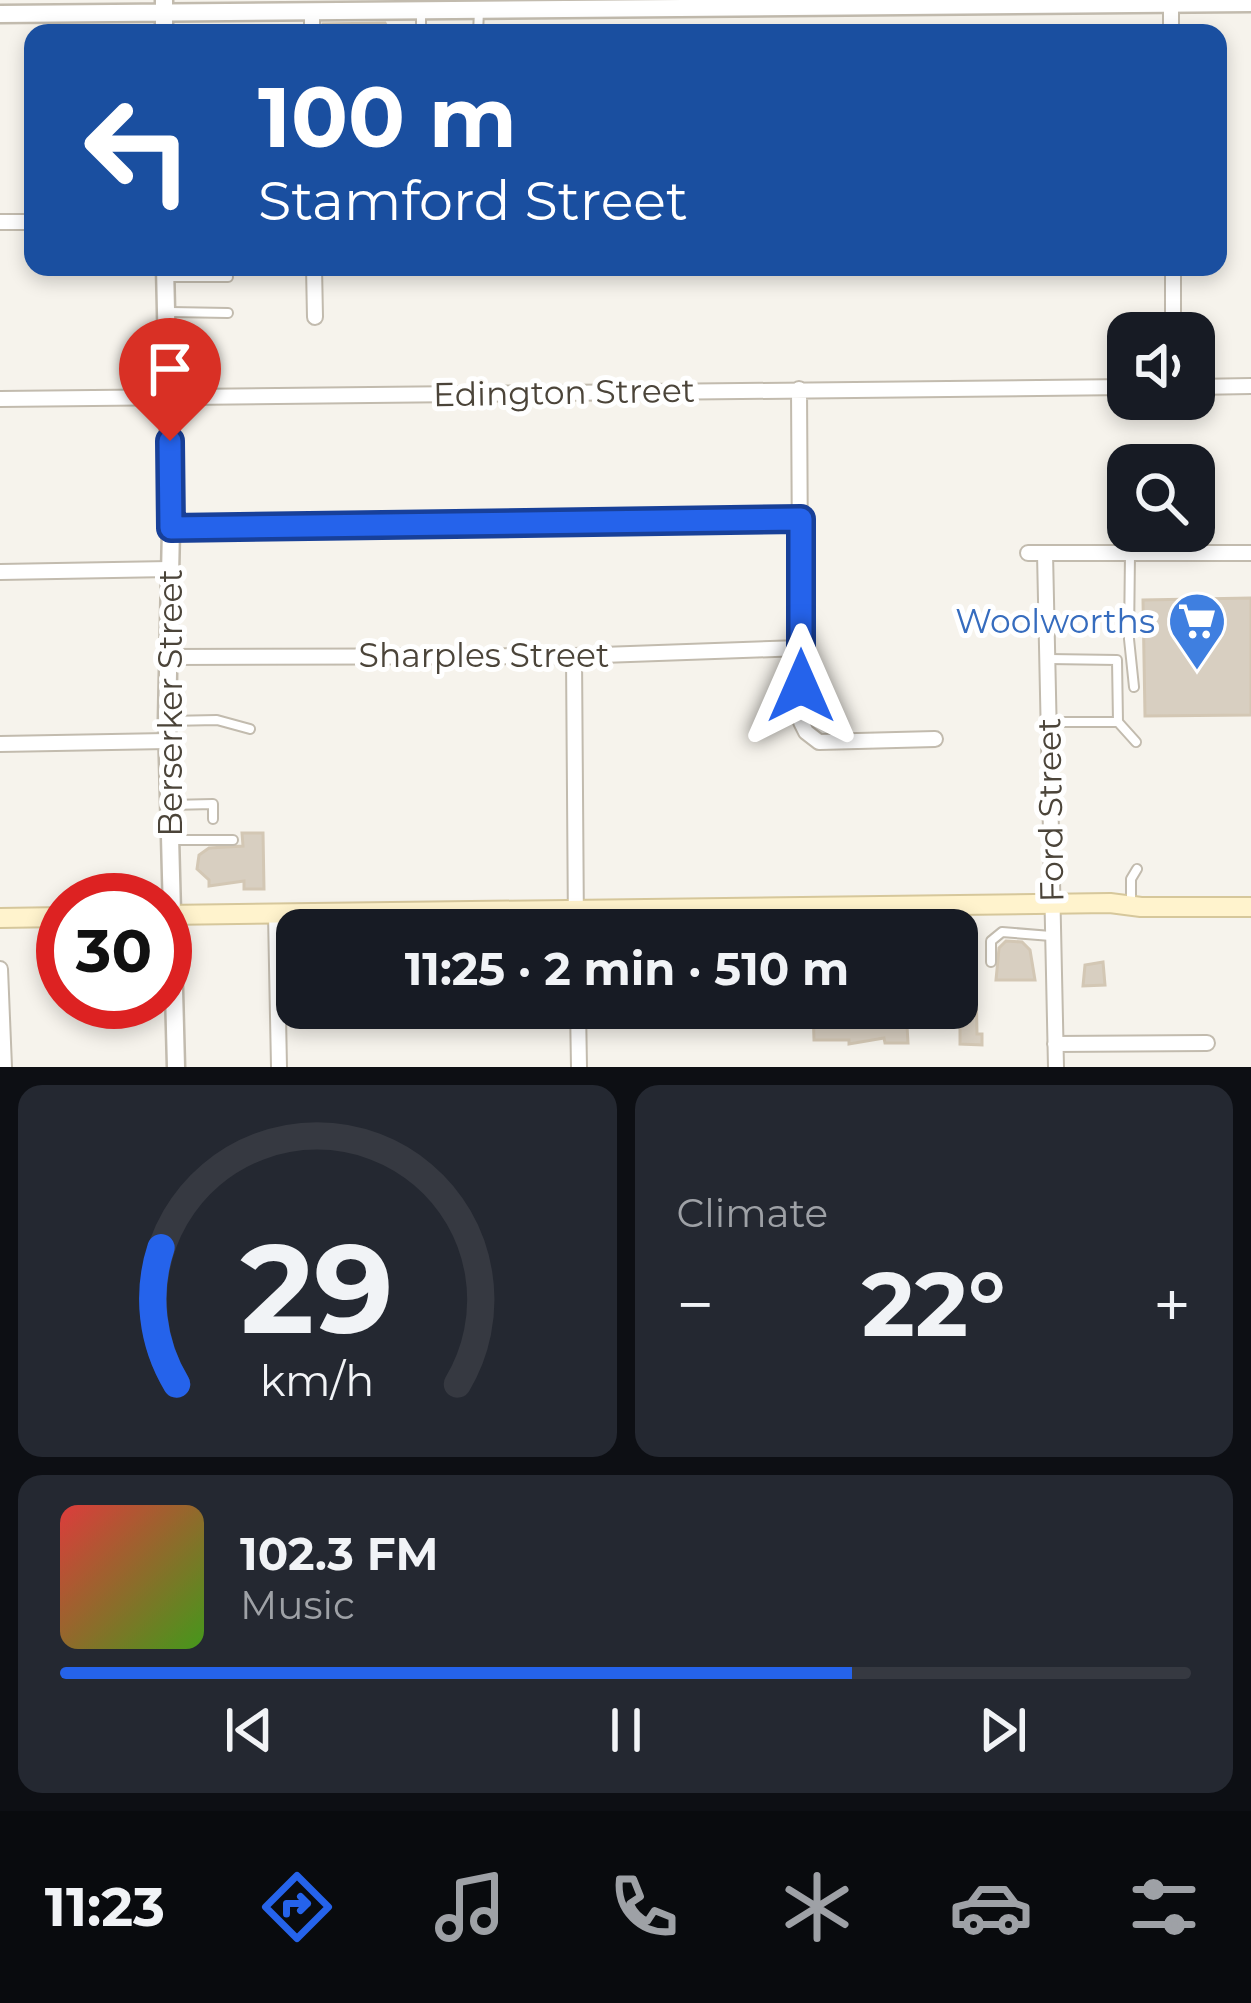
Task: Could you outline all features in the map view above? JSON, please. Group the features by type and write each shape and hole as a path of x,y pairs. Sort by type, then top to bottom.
{"main road":[{"path":"1131,903 1251,897"},
{"path":"767,909 1110,903 1251,907"},
{"path":"192,915 276,914"},
{"path":"0,918 36,917"}],"street":[{"path":"0,14 164,6 312,11 1251,3"},
{"path":"1171,4 1171,24"},
{"path":"312,11 312,24"},
{"path":"314,276 315,317"},
{"path":"1172,276 1173,312"},
{"name":"Berserker Street","path":"163,281 170,398 169,873"},
{"path":"1215,387 1251,386"},
{"name":"Edington Street","path":"0,399 1107,387"},
{"path":"799,389 801,722 819,742 935,739"},
{"path":"171,528 801,519"},
{"path":"1028,553 1251,553"},
{"name":"Ford Street","path":"1045,553 1056,1067"},
{"path":"0,572 170,569"},
{"name":"Sharples Street","path":"166,656 574,656 801,648"},
{"path":"574,656 575,909"},
{"path":"0,744 167,741"},
{"path":"0,970 4,1067"},
{"name":"Berserker Street","path":"174,1029 176,1067"},
{"path":"279,1029 280,1067"},
{"path":"578,1029 579,1067"},
{"path":"1055,1044 1207,1043"}],"lane":[{"path":"478,10 478,24"},
{"path":"163,281 228,277"},
{"path":"166,312 228,313"},
{"path":"1130,554 1134,687"},
{"path":"1130,639 1117,660 1118,722 1136,742"},
{"path":"1047,659 1117,660"},
{"path":"167,721 217,720 250,728"},
{"path":"1049,722 1118,722"},
{"path":"169,805 213,804 213,820"},
{"path":"170,840 233,840"},
{"path":"1131,903 1137,869"},
{"path":"991,962 991,941 1002,932 1053,936"}],"building":[{"path":"1251,598 1251,715 1145,716 1143,600"},
{"path":"242,833 263,833 264,889 244,889 244,881 209,886 197,869 199,855 209,848 243,846"},
{"path":"1006,941 1022,942 1030,950 1035,980 996,980 999,948"},
{"path":"1103,962 1105,985 1083,986 1085,965"},
{"path":"814,1029 907,1029 908,1043 885,1043 884,1038 849,1044 849,1040 814,1040"},
{"path":"960,1029 977,1029 982,1034 982,1045 960,1044"}],"place":[{"name":"Woolworths","path":"1197,672"}],"route":[{"path":"170,441 171,528 801,519 801,686"}]}
